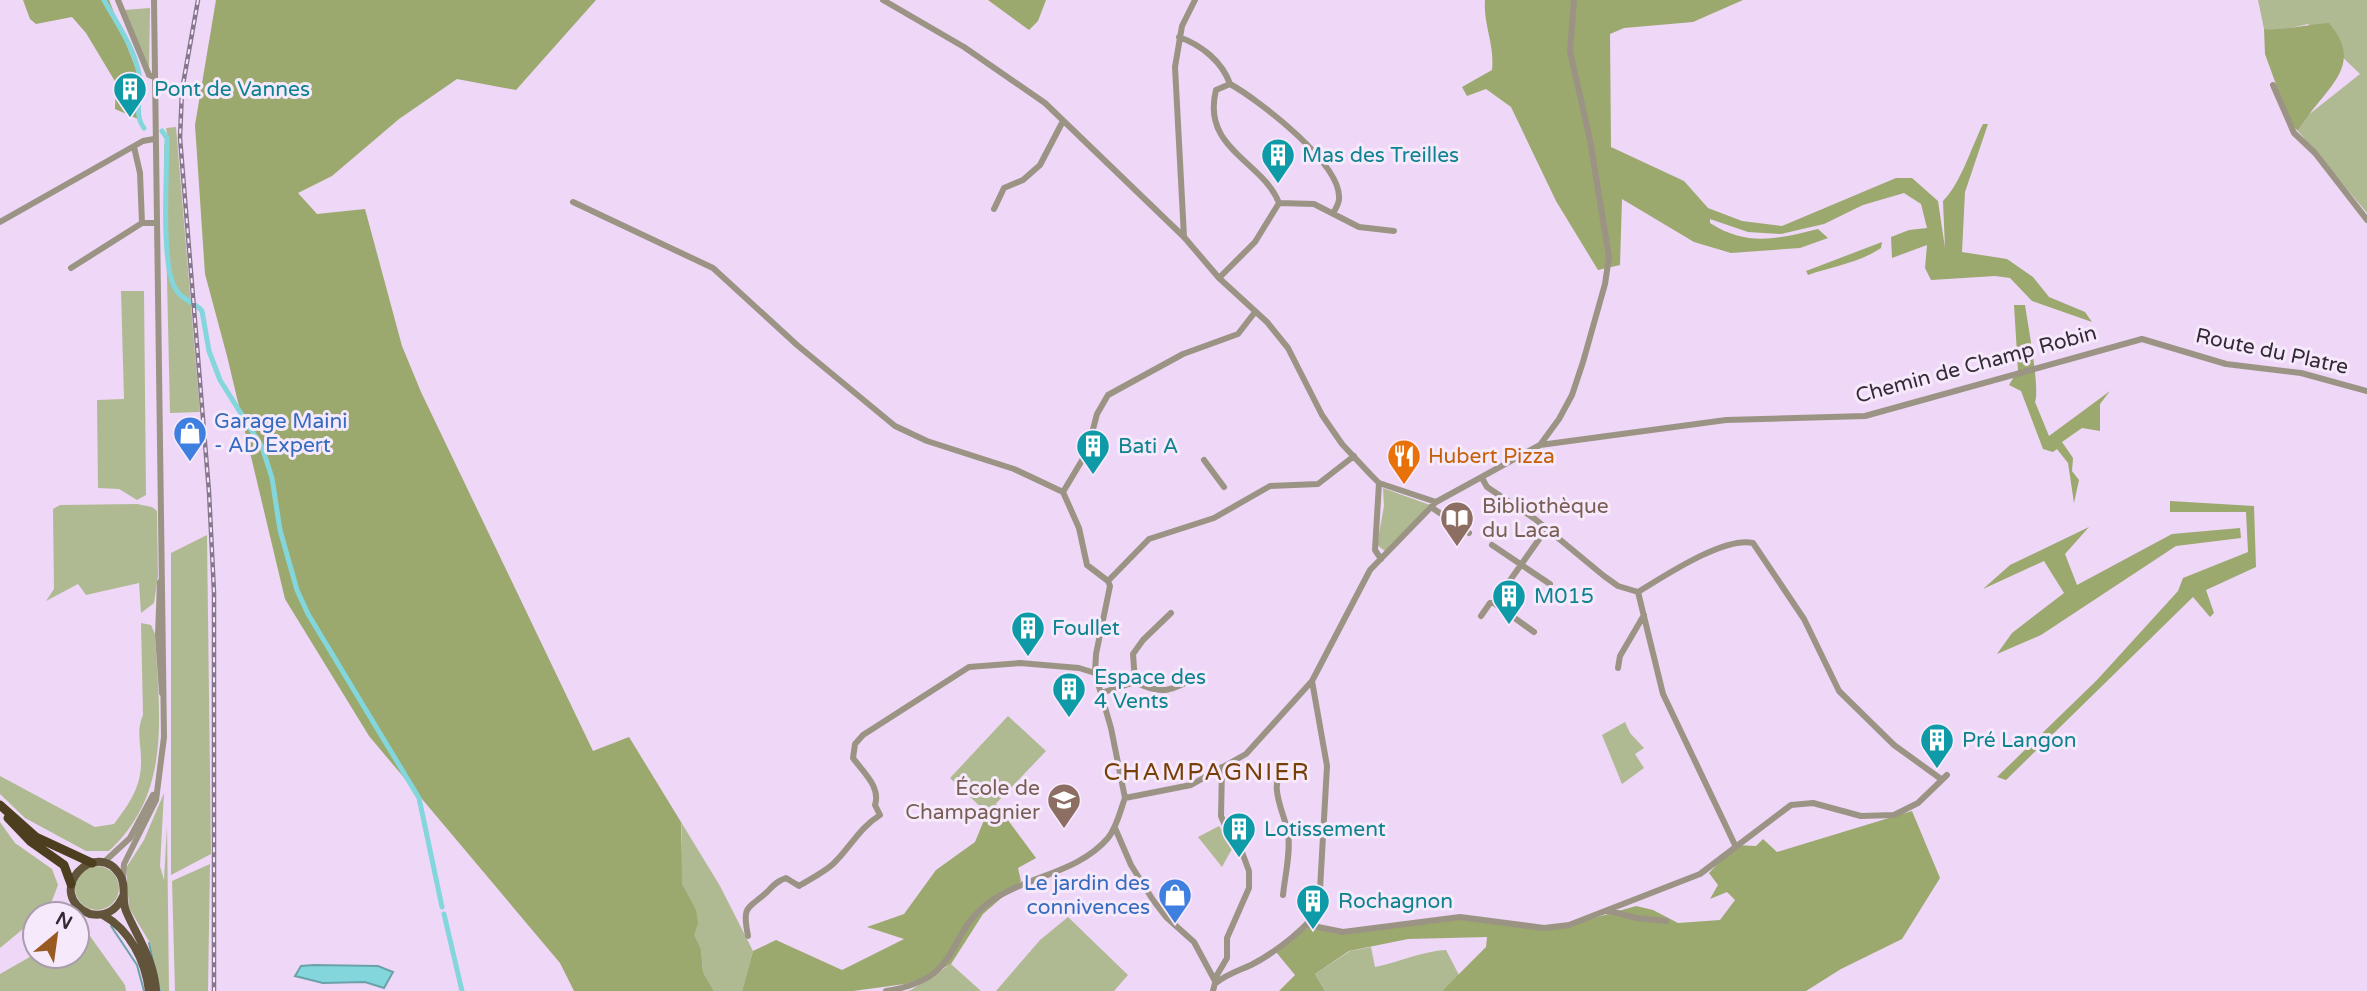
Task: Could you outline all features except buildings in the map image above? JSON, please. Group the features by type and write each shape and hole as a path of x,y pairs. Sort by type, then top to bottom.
{"highway":[{"path":"0,807 36,836 92,863"},
{"path":"0,807 30,841 68,869 71,884"}],"main road":[{"path":"149,991 144,968 132,942 117,924 103,915 90,914 80,909 72,897 71,884 78,870 92,863 103,863 113,867 122,880 126,909 151,960 156,991"},
{"path":"103,915 118,906 123,896"}],"street":[{"path":"118,0 149,75 154,77"},
{"path":"122,880 124,864 150,816 161,777 164,706 158,635 162,562 154,0"},
{"path":"883,0 964,47 1029,90 1184,237 1219,278 1288,348 1322,415 1379,483 1434,505 1469,533"},
{"path":"1184,237 1175,67 1179,37 1195,0"},
{"path":"1125,798 1191,785 1246,754 1312,681 1370,570 1448,493 1482,478 1540,445 1572,395 1608,269 1606,236 1590,140 1570,51 1574,0"},
{"path":"1179,37 1206,51 1227,75 1230,84 1289,128 1330,173 1340,201 1333,214"},
{"path":"1230,84 1216,90 1214,110 1221,135 1228,147 1274,189 1279,203"},
{"path":"2273,85 2294,133 2323,163 2367,220"},
{"path":"994,209 1003,188 1023,180 1040,165 1063,121"},
{"path":"0,222 134,146 154,139"},
{"path":"134,146 140,173 142,223"},
{"path":"573,202 713,268 797,345 895,426 927,441 1014,469 1063,492 1079,528 1087,565 1108,581"},
{"path":"1279,203 1314,204 1359,227 1394,231"},
{"path":"1219,278 1255,242 1279,203"},
{"path":"71,268 142,223 156,223"},
{"path":"1063,492 1087,452 1097,414 1108,395 1183,354 1238,334 1255,312"},
{"name":"Chemin de Champ Robin","path":"1540,445 1726,420 1865,416 2116,344 2142,339 2170,346"},
{"name":"Route du Platre","path":"2170,346 2226,364 2301,373 2367,391"},
{"path":"886,991 902,990 927,979 941,967 976,915 991,901 1079,860 1109,838 1115,828 1125,798 1096,673 1108,581 1149,539 1214,517 1269,486 1318,484 1354,456"},
{"path":"1204,460 1224,487"},
{"path":"1308,925 1343,932 1469,917 1559,927 1689,880 1791,805 1813,803 1861,816 1894,815 1919,803 1944,777 1895,745 1839,691 1804,619 1753,543 1742,542 1695,560 1638,592 1618,586 1604,576 1547,528 1487,487 1482,478"},
{"path":"1379,483 1375,550 1381,559"},
{"path":"1481,616 1490,603 1494,603 1547,528"},
{"path":"1492,545 1550,584"},
{"path":"1638,592 1663,694 1735,845"},
{"path":"1494,603 1534,632"},
{"path":"1135,682 1133,654 1143,640 1171,613"},
{"path":"1619,668 1620,656 1644,615"},
{"path":"748,936 744,917 752,901 764,895 779,880 786,878 799,886 817,875 833,864 866,824 880,815 875,805 878,796 853,758 855,744 964,669 1020,663 1079,668 1096,673"},
{"path":"1101,693 1135,682 1147,689 1166,691 1201,674"},
{"path":"1213,991 1217,975 1226,970 1253,964 1308,925 1320,903 1327,766 1312,681"},
{"path":"1283,895 1288,834 1279,806 1277,786 1278,772 1286,765"},
{"path":"1222,767 1221,816 1229,835 1242,852 1249,871 1249,888 1227,938 1226,970"},
{"path":"103,863 130,838 146,813 161,777"},
{"path":"1115,828 1132,865 1153,900 1166,917 1194,942 1216,983"},
{"path":"1608,910 1636,918 1666,921"}],"shaded area":[{"path":"23,0 109,0 138,74 138,119 115,109 116,83 86,33 72,17 36,24 30,19"},
{"path":"216,0 596,0 516,90 457,79 399,119 332,176 298,193 317,214 365,209 402,346 421,392 593,751 629,737 681,822 682,884 696,910 698,923 694,935 701,949 703,972 714,991 574,991 560,963 369,736 285,599 205,274 195,125"},
{"path":"988,0 1046,0 1038,21 1029,30"},
{"path":"1485,0 1743,0 1693,22 1624,28 1610,34 1611,147 1684,181 1708,208 1742,221 1782,226 1896,178 1912,178 1938,201 1945,248 1943,201 1960,175 1983,124 1988,124 1965,192 1962,252 2007,259 2033,277 2049,297 2085,312 2092,322 2032,301 2010,278 1995,276 1931,280 1925,268 1927,245 1892,258 1891,237 1909,230 1927,228 1921,204 1904,193 1863,205 1824,224 1781,234 1748,232 1710,219 1710,223 1724,231 1750,238 1776,238 1818,229 1828,238 1800,248 1731,253 1694,242 1622,199 1620,265 1598,270 1556,201 1511,107 1486,89 1467,96 1462,87 1492,70"},
{"path":"2258,0 2367,0 2367,213 2298,131 2307,116 2360,74 2308,24 2282,30 2264,29"},
{"path":"150,8 149,70 124,10"},
{"path":"2329,23 2340,39 2344,53 2342,66 2329,90 2298,131 2290,123 2265,54 2264,29"},
{"path":"176,127 200,412 170,413 164,145 169,144 166,128"},
{"path":"1882,242 1881,248 1855,261 1808,275 1806,271"},
{"path":"121,291 144,291 146,495 137,500 119,489 98,488 97,400 124,399"},
{"path":"2014,305 2025,305 2035,370 2035,402 2049,436 2110,391 2100,404 2100,431 2082,428 2062,442 2073,458 2072,471 2079,480 2074,503 2068,463 2057,449 2053,452 2043,449 2021,391 2009,385 2018,370"},
{"path":"1383,488 1430,505 1385,551 1377,545 1384,506"},
{"path":"2170,501 2254,506 2256,567 2206,590 2214,613 2210,617 2193,597 2006,780 1997,777 2097,680 2178,591 2183,578 2248,552 2246,512 2170,512"},
{"path":"137,504 152,507 157,511 158,576 154,603 141,613 139,583 86,595 78,584 46,601 54,589 53,509 60,505"},
{"path":"2089,527 2065,554 2077,585 2172,534 2240,528 2241,538 2176,546 2041,635 1997,654 2012,633 2064,593 2044,561 1983,589 2010,565"},
{"path":"207,535 211,854 171,875 171,553"},
{"path":"141,623 151,625 155,634 159,722 153,777 144,803 130,828 109,851 86,851 25,818 0,794 0,776 95,827 114,824 134,794 141,769"},
{"path":"1008,716 1046,751 987,813 950,778"},
{"path":"1625,722 1630,733 1644,748 1635,754 1644,768 1622,784 1602,735"},
{"path":"164,793 160,866 164,880 167,826 169,991 161,991 150,943 129,908 126,868 144,840"},
{"path":"996,804 1036,858 1018,868 1021,881 983,914 951,964 927,977 905,984 853,991 742,991 753,951 776,940 842,970 904,939 867,927 904,914 936,870 975,842 987,813"},
{"path":"1912,811 1940,878 1902,939 1841,969 1806,991 1442,991 1486,947 1487,937 1408,939 1349,951 1315,974 1325,991 1279,991 1295,975 1276,952 1308,927 1339,934 1464,918 1559,928 1636,906 1653,910 1678,923 1720,920 1735,900 1727,892 1710,899 1718,885 1709,873 1736,845 1756,846 1763,839 1777,852"},
{"path":"0,822 15,843 52,869 58,885 52,900 21,900 21,931 0,948"},
{"path":"681,822 720,886 753,951 742,991 714,991 703,972 701,949 693,935 696,927 695,914 682,884"},
{"path":"1219,826 1233,847 1222,867 1198,837"},
{"path":"210,864 208,991 175,991 172,881"},
{"path":"88,867 106,867 118,879 118,897 106,909 91,909 91,900 78,900 76,897 76,879"},
{"path":"1068,917 1128,975 1114,991 996,991 1040,940"},
{"path":"91,937 125,985 126,991 0,991 0,974 21,962 21,970 91,970"},
{"path":"1371,947 1375,967 1446,950 1459,975 1442,991 1325,991 1315,974 1350,951"},
{"path":"951,964 981,991 907,991 911,990"},
{"path":"301,966 378,966 393,972 384,988 365,982 323,983 295,976"}],"waterway":[{"path":"104,0 137,64 140,81 139,116 144,128"},
{"path":"162,131 167,138 167,257 174,286 202,311 209,351 220,380 262,447 272,478 280,530 297,590 308,614 419,798 442,907"},
{"path":"444,914 462,991"},
{"path":"111,926 137,965 144,991"},
{"path":"149,943 160,991"}],"railway":[{"path":"198,0 182,90 180,138 209,492 214,592 214,991"}],"place":[{"name":"Pont de Vannes","path":"130,119"},
{"name":"Mas des Treilles","path":"1278,185"},
{"name":"Garage Maini - AD Expert","path":"190,463"},
{"name":"Bati A","path":"1093,476"},
{"name":"Hubert Pizza","path":"1404,486"},
{"name":"Bibliothèque du Laca","path":"1457,548"},
{"name":"M015","path":"1509,626"},
{"name":"Foullet","path":"1028,658"},
{"name":"Espace des 4 Vents","path":"1069,719"},
{"name":"Pré Langon","path":"1937,770"},
{"name":"École de Champagnier","path":"1064,830"},
{"name":"Lotissement","path":"1239,859"},
{"name":"Le jardin des connivences","path":"1175,925"},
{"name":"Rochagnon","path":"1313,931"}],"district":[{"name":"CHAMPAGNIER","path":"1207,772"}]}
